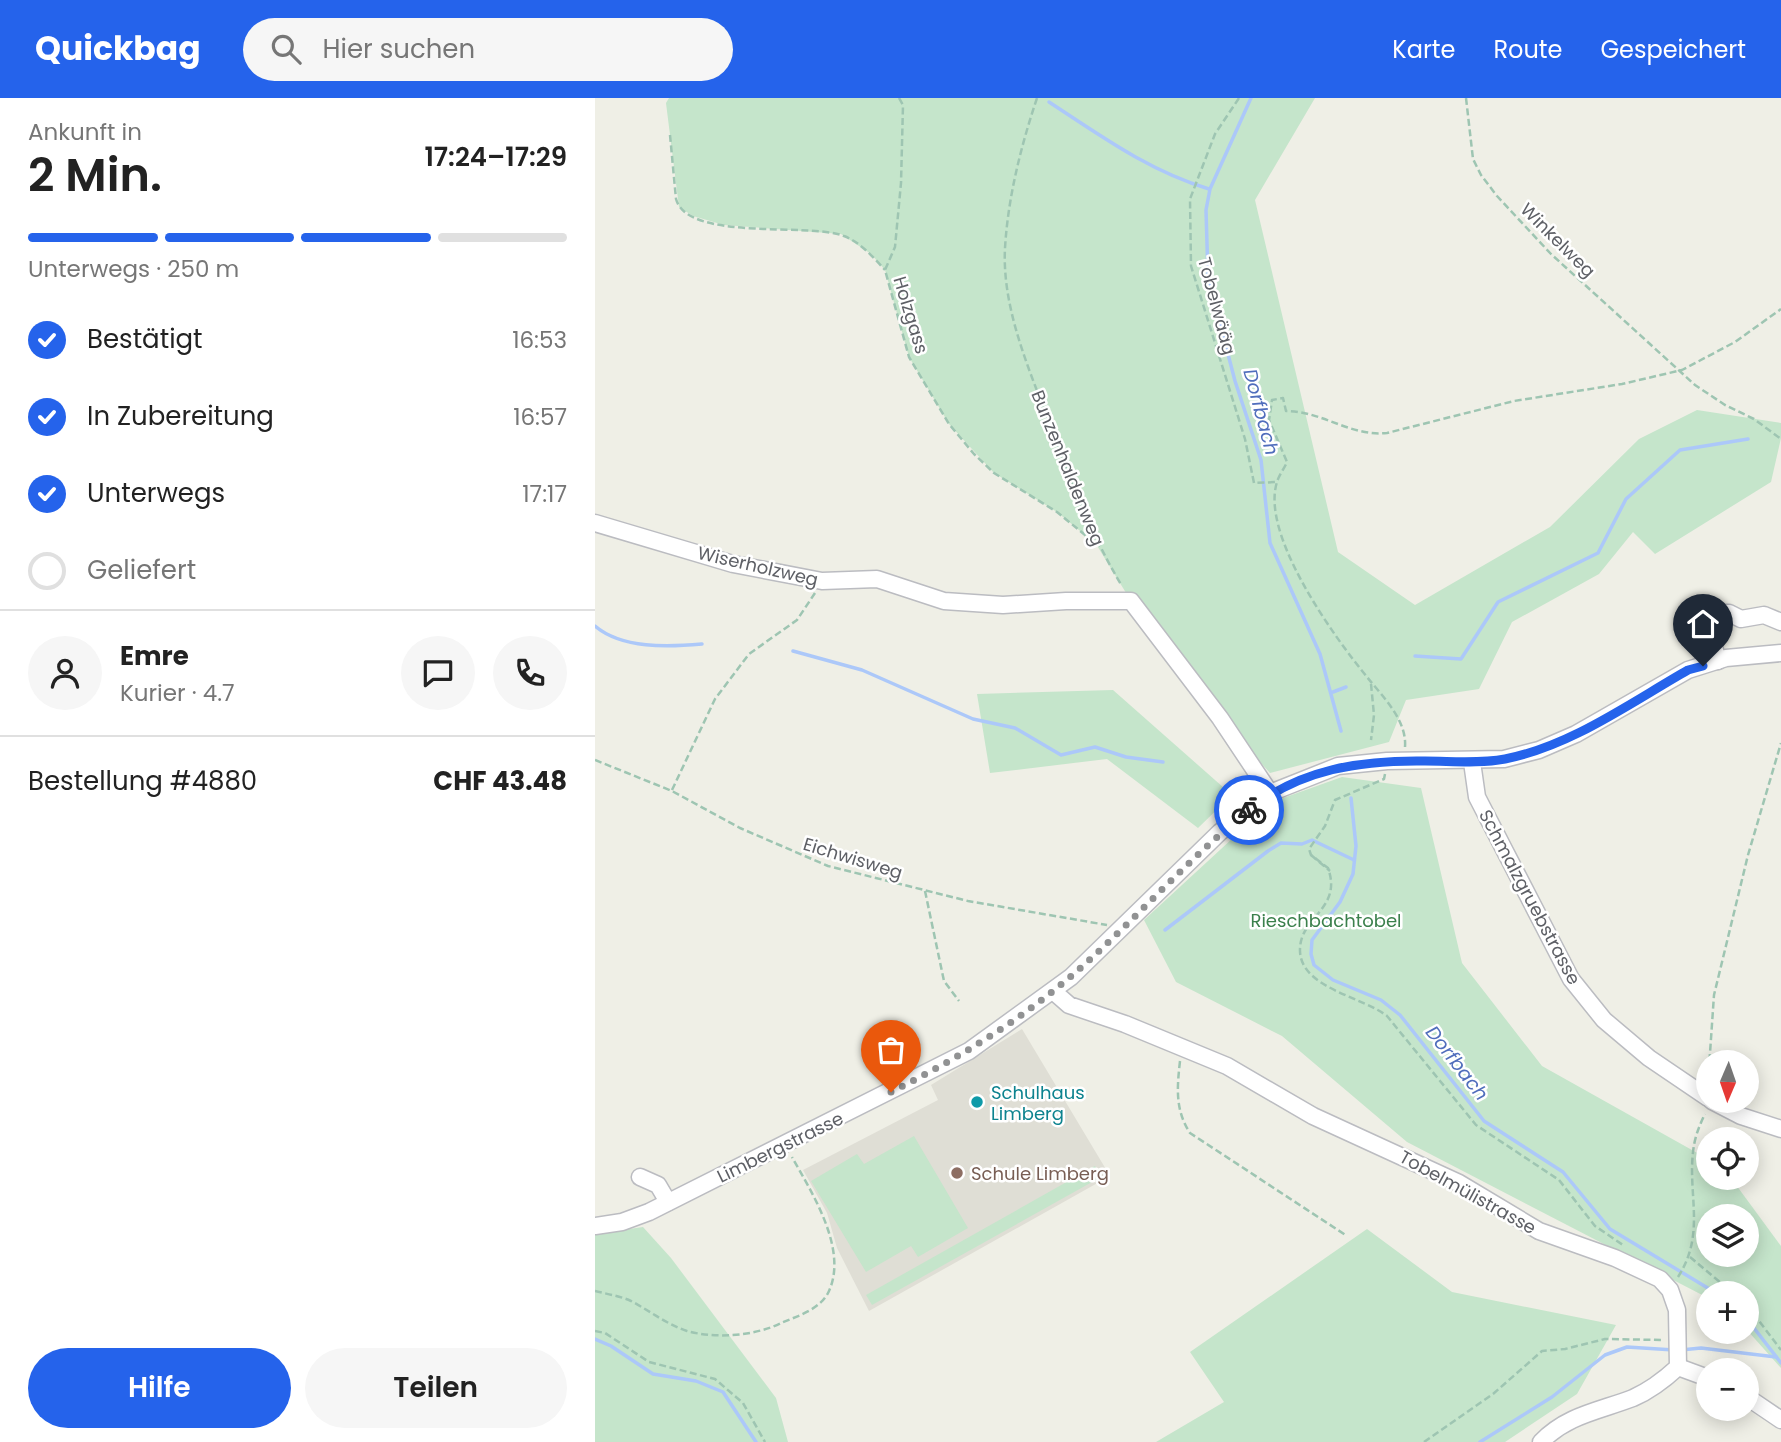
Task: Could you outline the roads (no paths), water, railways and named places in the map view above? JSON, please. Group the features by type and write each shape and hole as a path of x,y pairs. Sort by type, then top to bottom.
{"street":[{"name":"Wiserholzweg","path":"595,523 733,564 789,572 822,581 877,579 944,601 991,605 1131,601 1220,718 1270,793"},
{"path":"1718,661 1711,630 1712,619 1718,613 1729,612 1741,619 1764,615 1781,622"},
{"name":"Limbergstrasse","path":"595,1226 622,1222 668,1202 969,1051 1053,991 1117,934 1220,832 1270,793 1338,766 1403,761 1472,762 1504,759 1539,750 1576,734 1688,670 1718,661 1781,653"},
{"name":"Schmalzgruebstrasse","path":"1472,762 1477,797 1571,979 1604,1020 1696,1092"},
{"name":"Tobelmülistrasse","path":"1053,991 1069,1005 1227,1066 1313,1115 1459,1182 1539,1231 1615,1258 1660,1279 1675,1301 1678,1351"},
{"name":"Schmalzgruebstrasse","path":"1734,1113 1781,1129"},
{"path":"640,1177 658,1185 668,1202"},
{"path":"1541,1442 1554,1428 1570,1419 1635,1397 1678,1351 1696,1367"},
{"path":"1759,1405 1781,1420"}],"waterway":[{"name":"Dorfbach","path":"1251,98 1210,189 1206,210 1208,277 1235,381 1261,460 1270,543 1320,654 1341,731"},
{"path":"1049,102 1146,163 1209,189"},
{"path":"1415,656 1461,659 1498,602 1598,553 1626,499 1680,450 1748,439"},
{"path":"595,626 606,634 632,643 660,646 702,644"},
{"path":"793,651 862,670 973,719 1015,728 1061,755 1095,747 1126,757 1163,762"},
{"path":"1333,692 1346,687"},
{"name":"Dorfbach","path":"1351,798 1356,846 1353,874 1340,902 1312,940 1311,954 1314,965 1333,980 1381,1000 1400,1015 1484,1121 1563,1172 1610,1229 1696,1281"},
{"path":"1165,930 1281,843 1302,844 1312,840 1354,860"},
{"name":"Dorfbach","path":"1759,1335 1781,1363"},
{"path":"595,1339 611,1346 653,1374 696,1381 723,1392 756,1442"},
{"path":"1480,1442 1552,1397 1605,1355 1627,1347 1674,1350"},
{"path":"1681,1350 1701,1348 1776,1357"}],"place":[{"name":"Schulhaus Limberg","path":"977,1102"},
{"name":"Schule Limberg","path":"957,1173"}],"park label":[{"name":"Rieschbachtobel","path":"1326,920"}]}
